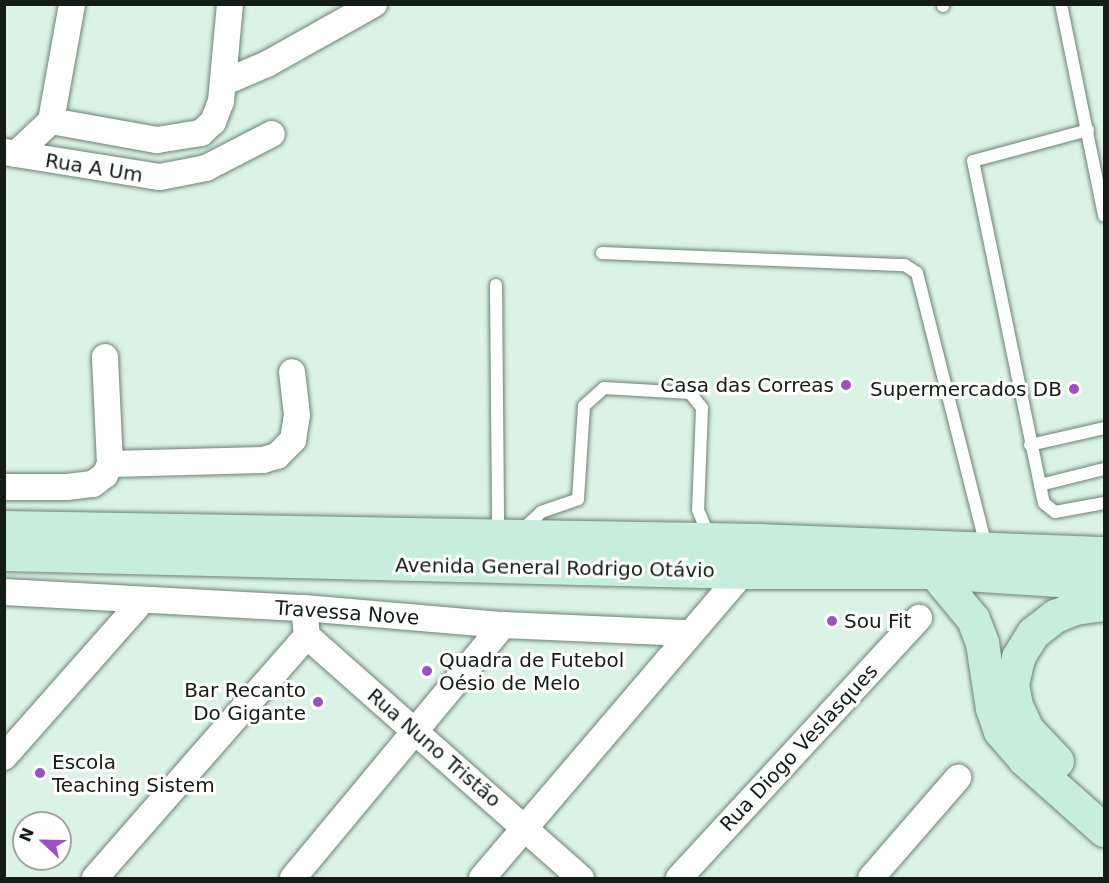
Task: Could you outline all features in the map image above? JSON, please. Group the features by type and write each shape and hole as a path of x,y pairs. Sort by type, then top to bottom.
{"main road":[{"name":"Avenida General Rodrigo Otávio","path":"4,527 711,540 987,547 1104,553"},
{"name":"Avenida General Rodrigo Otávio","path":"4,554 743,572 934,572 1104,583"},
{"path":"934,572 973,619 982,642 992,708 1000,731 1024,759 1104,830"},
{"path":"1104,604 1075,608 1055,616 1033,633 1018,657 1012,684 1027,729 1104,805"}],"street":[{"path":"10,153 51,121 72,4"},
{"path":"51,121 136,138 177,140 201,133 213,122 225,82 230,4"},
{"path":"225,82 267,64 374,4"},
{"name":"Rua A Um","path":"10,153 160,177 206,168 272,134"},
{"path":"4,487 93,484 105,476 110,464 105,357"},
{"path":"110,464 263,460 277,456 293,440 296,424 292,372"},
{"path":"482,879 743,572"},
{"name":"Travessa Nove","path":"4,592 141,602 304,608 503,626 689,633"},
{"path":"4,757 141,602"},
{"path":"95,879 307,636 304,608"},
{"name":"Rua Diogo Veslasques","path":"679,879 919,618"},
{"path":"293,879 503,626"},
{"name":"Rua Nuno Tristão","path":"307,636 581,879"},
{"path":"871,879 958,778"}],"lane":[{"path":"1061,4 1104,216"},
{"path":"1088,130 973,160 1044,504 1055,512 1104,503"},
{"path":"602,253 905,265 917,273 987,547"},
{"path":"496,285 506,537"},
{"path":"506,537 541,512 578,499 584,406 604,388 690,393 702,408 698,510 711,540"},
{"path":"1030,445 1104,428"},
{"path":"1040,484 1104,469"}],"place":[{"name":"Casa das Correas","path":"846,385"},
{"name":"Supermercados DB","path":"1074,389"},
{"name":"Sou Fit","path":"832,621"},
{"name":"Quadra de Futebol Oésio de Melo","path":"427,671"},
{"name":"Bar Recanto Do Gigante","path":"318,702"},
{"name":"Escola Teaching Sistem","path":"40,773"}]}
